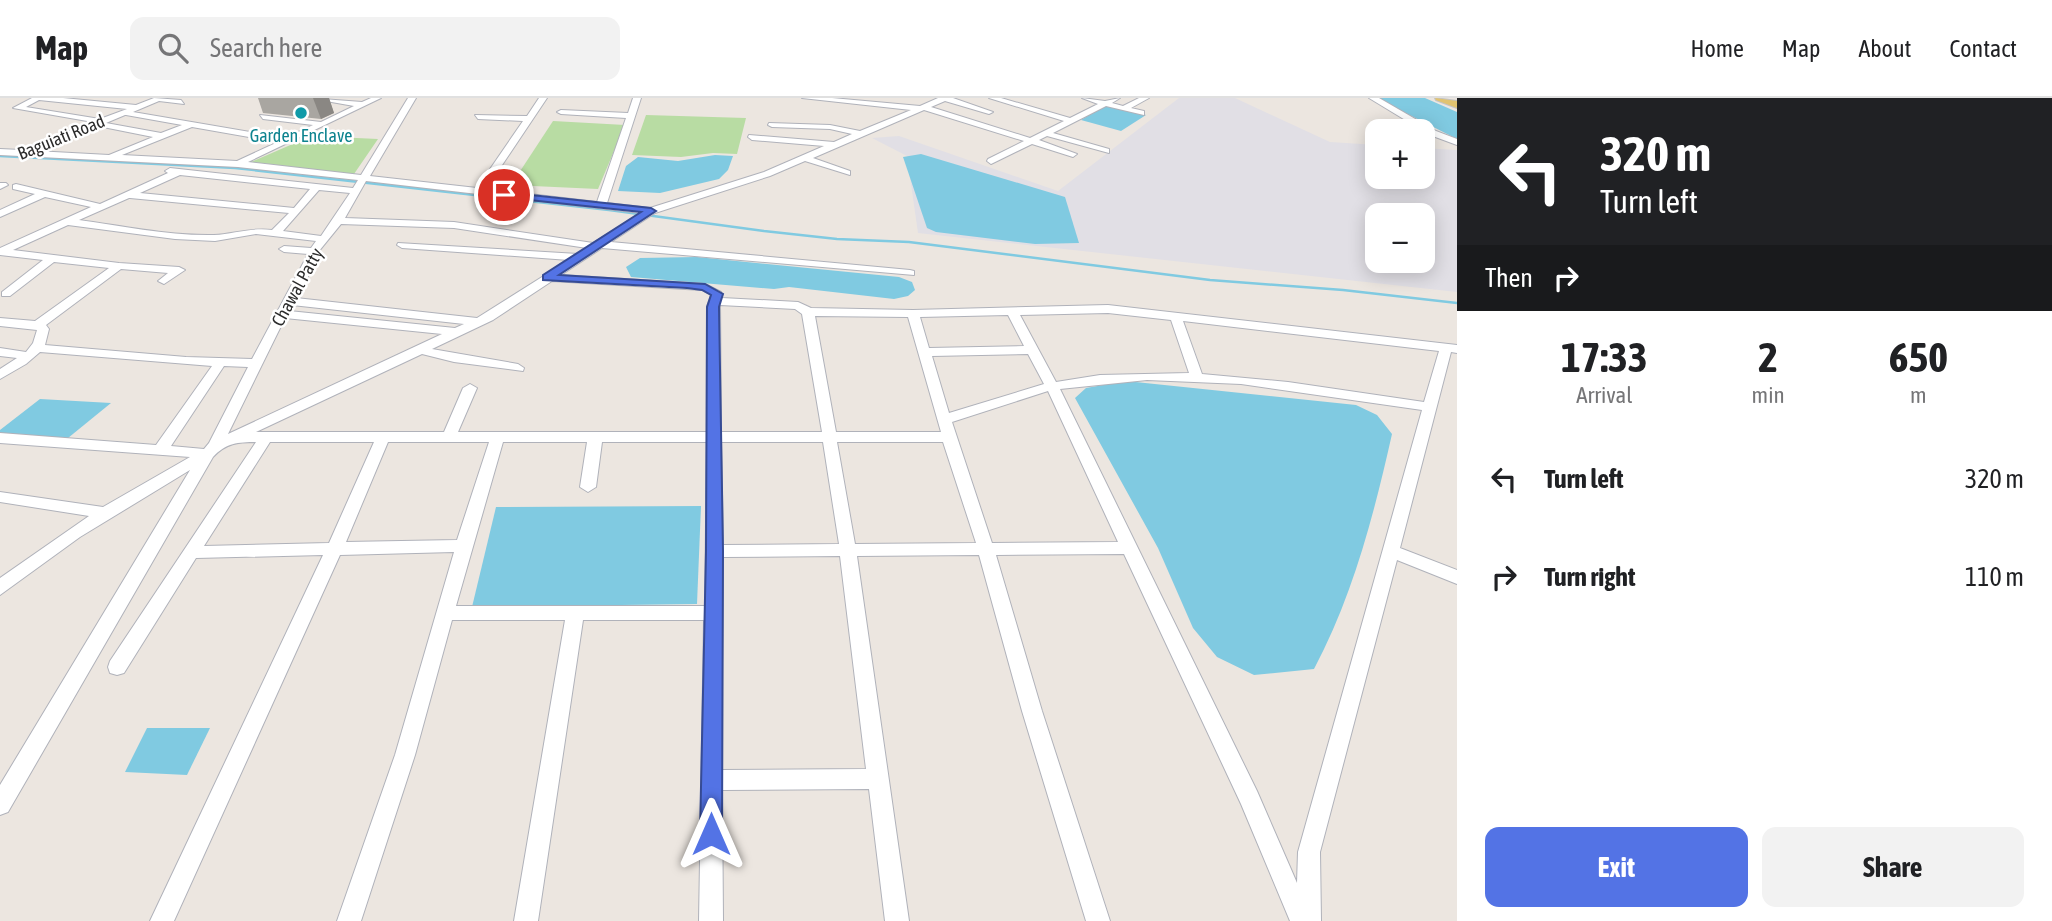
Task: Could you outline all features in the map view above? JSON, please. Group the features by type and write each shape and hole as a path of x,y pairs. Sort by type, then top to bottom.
{"main road":[{"path":"1440,98 1457,102"},
{"path":"1452,98 1457,102"}],"street":[{"path":"136,108 38,98 17,108 161,136"},
{"path":"62,115 97,98"},
{"path":"238,164 377,98"},
{"name":"Chawal Patty","path":"0,805 211,450 281,314 310,264 314,251 338,221 412,98"},
{"path":"479,193 544,98"},
{"path":"601,205 637,98"},
{"path":"806,98 923,107 998,139"},
{"path":"872,98 923,107 1073,154"},
{"path":"0,588 43,553 103,513 211,450 478,322 651,211 708,194 805,158 945,98 989,112"},
{"path":"993,98 1069,120"},
{"path":"1086,98 1141,113"},
{"path":"991,161 1116,98"},
{"path":"1124,108 1145,98"},
{"path":"1373,98 1433,133 1457,142"},
{"path":"159,99 181,102"},
{"name":"Baguiati Road","path":"0,162 159,99"},
{"path":"312,102 364,105"},
{"path":"312,102 350,109"},
{"path":"123,112 290,141"},
{"path":"561,112 632,116"},
{"path":"262,117 321,124"},
{"path":"478,117 530,119"},
{"path":"108,159 192,124"},
{"path":"270,125 310,131"},
{"path":"772,125 830,127 862,134"},
{"path":"1045,133 1106,151"},
{"path":"752,136 837,145"},
{"path":"0,152 238,164 358,186"},
{"path":"805,158 847,173"},
{"path":"0,162 129,170"},
{"path":"142,170 316,188 358,186 479,193 651,211"},
{"path":"0,252 179,172"},
{"path":"16,187 102,207"},
{"path":"275,233 316,188"},
{"path":"0,214 44,193"},
{"path":"129,194 211,205 295,211"},
{"path":"338,221 454,225 596,245 910,273"},
{"path":"68,222 175,236 215,238 256,231 324,239"},
{"path":"402,245 577,257"},
{"path":"284,249 314,251"},
{"path":"0,252 51,260 179,270 164,281"},
{"path":"6,294 51,260"},
{"path":"38,325 119,266"},
{"path":"547,277 705,287 717,294 713,307 715,551 711,921"},
{"path":"289,301 478,322"},
{"path":"716,301 798,306 808,312 913,314 1108,309 1451,348 1429,407 1309,852 1309,921"},
{"path":"808,312 848,550 897,921"},
{"path":"1012,312 1052,386 1249,797 1302,921"},
{"path":"281,314 458,332"},
{"path":"913,314 1098,921"},
{"path":"1175,315 1197,377"},
{"path":"0,322 38,325 44,334 33,352 0,375"},
{"path":"419,349 454,358 518,368"},
{"path":"925,352 1032,350"},
{"path":"0,352 258,363"},
{"path":"160,451 220,363"},
{"path":"237,437 830,438 947,428 1052,386 1122,376 1197,377 1257,382 1429,407"},
{"path":"449,438 470,388"},
{"path":"117,667 266,437"},
{"path":"162,921 334,550 383,437"},
{"path":"0,438 160,451 211,450"},
{"path":"349,921 405,755 463,546 497,438"},
{"path":"588,487 595,438"},
{"path":"0,497 103,513"},
{"path":"193,552 463,546"},
{"path":"715,551 1130,548"},
{"path":"1391,551 1457,577"},
{"path":"526,921 575,612"},
{"path":"445,614 713,613"},
{"path":"711,780 878,779"}],"shaded area":[{"path":"1179,98 1235,98 1330,142 1365,144 1365,189 1435,189 1435,149 1457,150 1457,292 918,233 907,156 872,138 899,136 1058,191"}],"green space":[{"path":"646,115 746,118 737,154 713,153 681,157 632,155"},
{"path":"553,121 625,125 598,189 511,185"},
{"path":"335,137 378,139 354,174 251,162 295,143 322,143"}],"water":[{"path":"1376,98 1425,98 1457,112 1457,139 1435,128 1435,119 1417,119"},
{"path":"1107,104 1146,115 1121,131 1081,120"},
{"path":"921,154 1065,197 1079,243 1035,244 936,232 927,228 903,157"},
{"path":"715,155 733,156 728,170 719,179 660,193 618,191 626,166 638,157 678,161"},
{"path":"697,257 899,277 912,282 915,290 908,296 894,299 789,287 774,289 631,277 626,267 640,258"},
{"path":"1126,381 1356,405 1377,415 1392,434 1361,554 1340,613 1314,669 1254,675 1217,657 1193,628 1158,548 1075,398 1086,388"},
{"path":"40,399 111,403 68,438 0,434 0,430"},
{"path":"701,506 697,604 472,607 496,507"},
{"path":"147,728 210,728 187,775 125,772"}],"waterway":[{"path":"0,156 235,168 609,210 764,231 837,239 909,242 1210,280 1343,290 1457,303"}],"place":[{"name":"Garden Enclave","path":"301,113"}],"route":[{"path":"504,195 651,211 547,277 687,285 713,289 717,294 713,307 715,551 711,834"}]}
